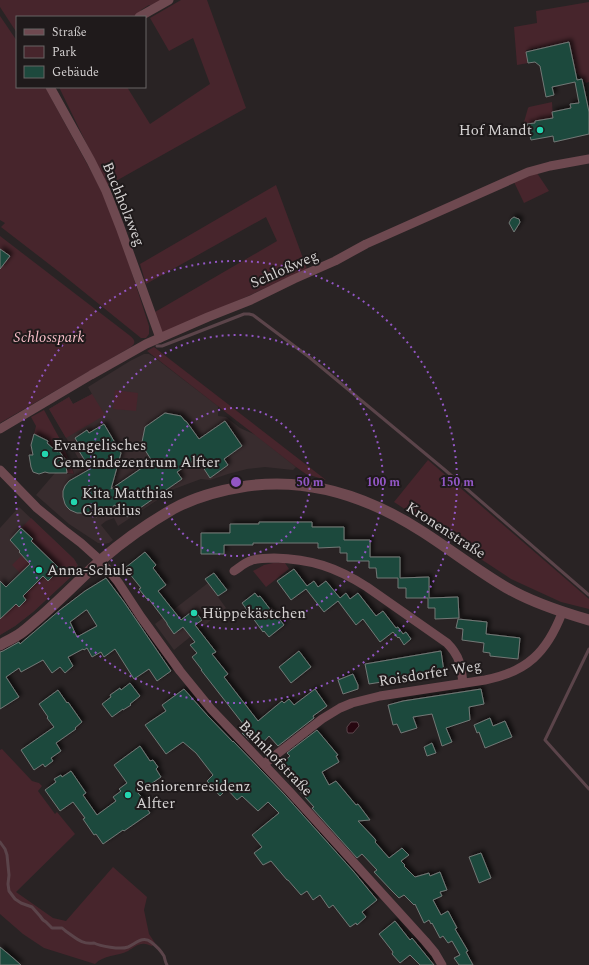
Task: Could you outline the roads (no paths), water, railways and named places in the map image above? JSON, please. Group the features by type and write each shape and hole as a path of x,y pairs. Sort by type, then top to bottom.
{"street":[{"path":"141,16 169,0"},
{"name":"Buchholzweg","path":"51,88 106,191 160,338"},
{"name":"Schloßweg","path":"0,429 146,344 251,300 294,279 335,262 366,244 528,172 550,166 589,159"},
{"name":"Bahnhofstraße","path":"0,470 37,508 101,561 176,667 198,694 224,724 264,764 427,944 435,953 442,965"},
{"name":"Kronenstraße","path":"0,645 27,629 101,561 144,527 174,508 219,492 253,486 278,484 300,485 326,489 368,502 422,531 507,588 530,600 562,613"},
{"path":"234,571 250,561 280,558 309,561 342,572 361,583 447,643 458,657 463,683"},
{"path":"562,613 589,620"},
{"name":"Roisdorfer Weg","path":"264,764 322,719 345,706 358,701 380,696 485,680 513,672 525,665 538,654 555,629 562,613"}],"waterway":[{"path":"157,346 162,346 244,314 253,315 309,357 445,470 589,595"},
{"path":"589,649 545,740 589,789"},
{"path":"0,842 7,855 9,891 15,899 32,907 52,928 62,928 76,939 86,943 94,943 110,947 124,948 145,939 161,952 167,965"}],"place":[{"name":"Hof Mandt","path":"540,130"},
{"name":"Evangelisches Gemeindezentrum Alfter","path":"45,454"},
{"name":"Kita Matthias Claudius","path":"74,502"},
{"name":"Anna-Schule","path":"39,570"},
{"name":"Hüppekästchen","path":"194,613"},
{"name":"Seniorenresidenz Alfter","path":"128,795"}],"park label":[{"name":"Schlosspark","path":"49,337"}]}
